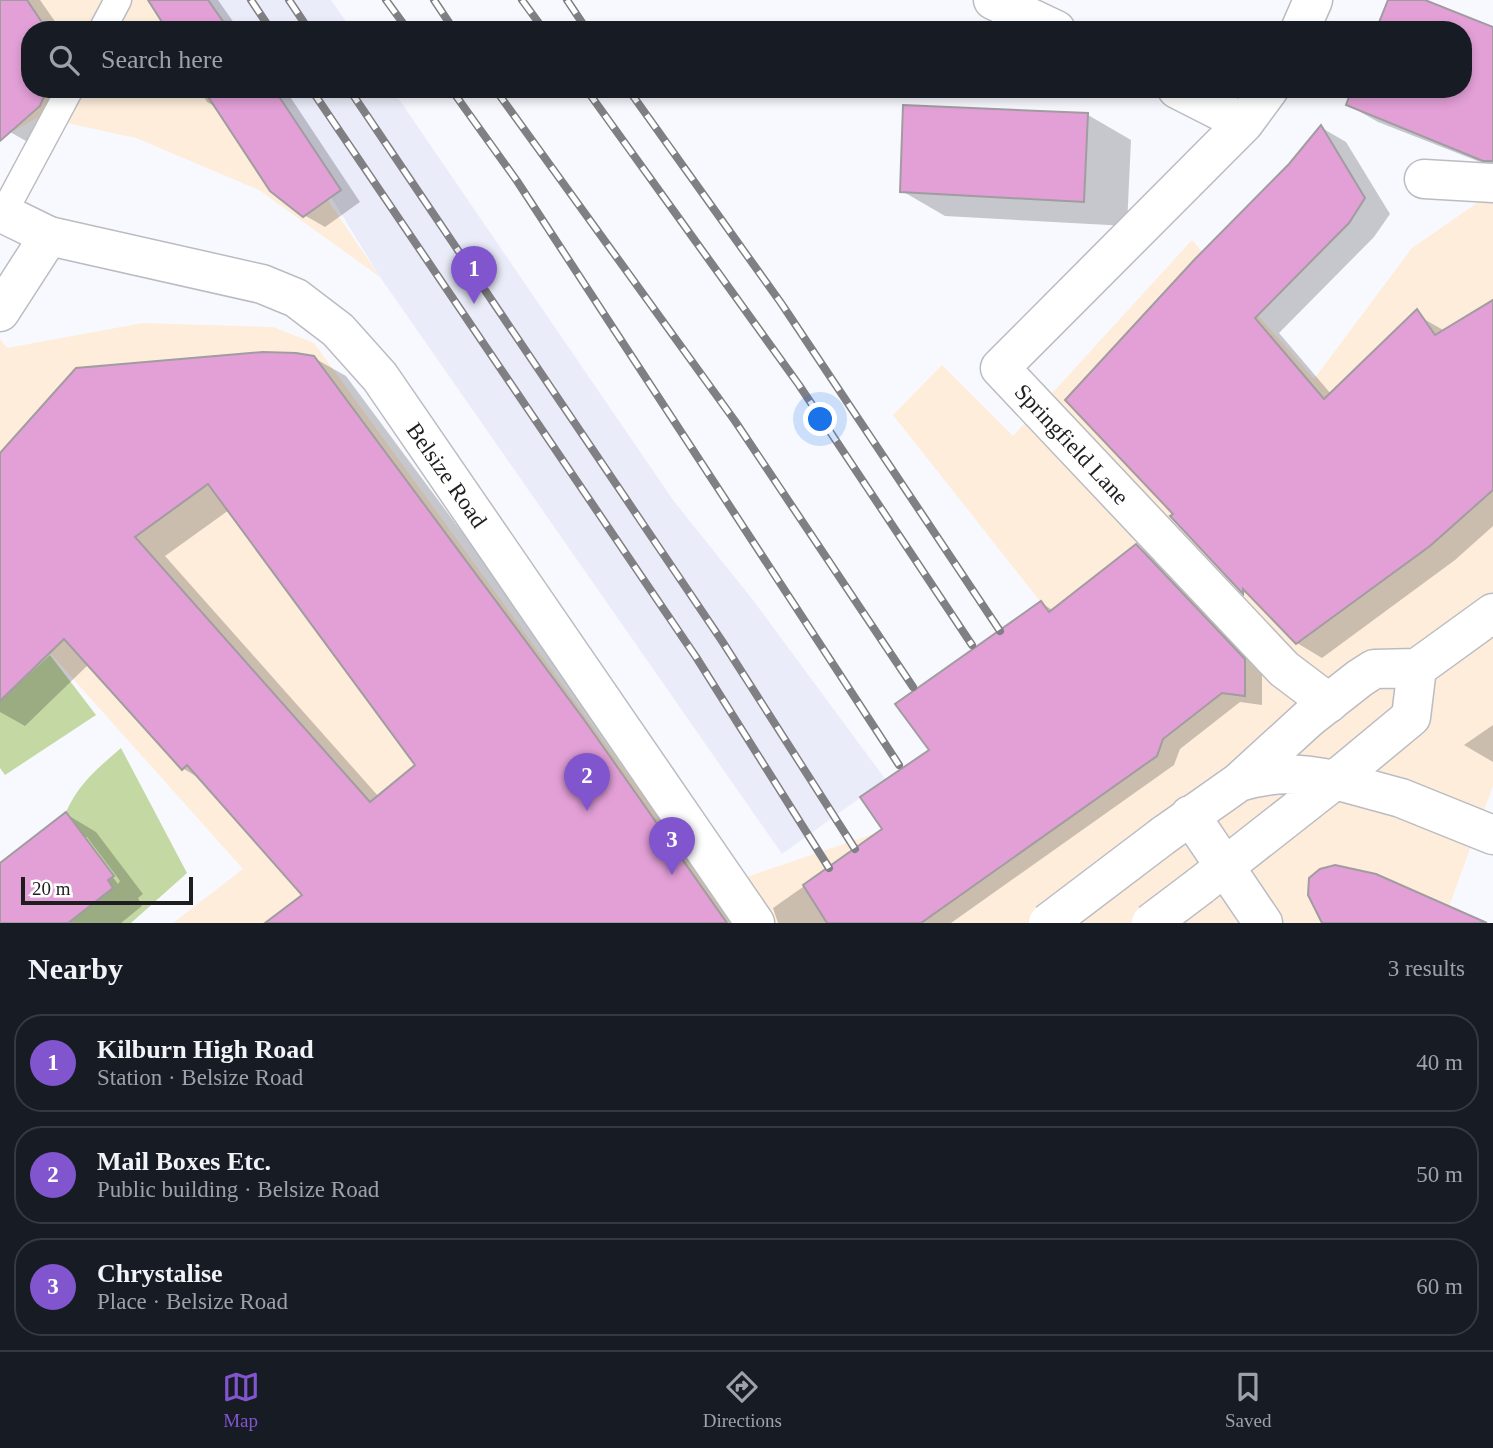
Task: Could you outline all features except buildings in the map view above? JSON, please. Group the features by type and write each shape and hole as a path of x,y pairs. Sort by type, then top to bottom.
{"main road":[{"path":"993,0 1037,21"},
{"path":"1304,21 1313,0"},
{"path":"1195,98 1244,123"},
{"name":"Springfield Lane","path":"1262,98 1244,123 1000,368 1284,669 1329,703"},
{"path":"1424,179 1493,183"},
{"name":"Belsize Road","path":"1,213 49,236 262,284 296,298 338,330 380,377 755,923"},
{"path":"0,312 49,236"},
{"path":"1048,923 1177,825 1239,782 1329,703 1374,669 1417,668 1493,613"},
{"path":"1151,923 1335,780 1411,717 1417,668"},
{"path":"1239,782 1297,773 1335,780 1401,798 1493,835"},
{"path":"1177,825 1212,876 1263,923"}],"lane":[{"path":"107,21 118,0"},
{"path":"1,213 65,98"}],"shaded area":[{"path":"0,0 192,0 206,21 21,21 21,98 258,98 380,277 259,190 136,138 39,117 2,137"},
{"path":"208,0 331,0 346,21 223,21"},
{"path":"280,98 398,98 673,500 753,600 886,780 929,750 1008,862 938,911 860,798 782,854 380,277 331,197 341,190"},
{"path":"1493,192 1493,786 1443,923 173,923 243,869 0,597 0,339 7,348 143,323 273,327 314,343 711,889 882,831 1008,861 895,704 1040,601 893,415 942,365 1013,436 1192,240 1314,379 1412,248"}],"green space":[{"path":"50,655 96,715 5,775 0,768 0,701"},
{"path":"121,748 187,873 131,923 68,923 114,875 66,812 83,784"}],"railway":[{"path":"251,0 265,21"},
{"path":"289,0 303,21"},
{"path":"386,0 401,21"},
{"path":"434,0 448,21"},
{"path":"522,0 537,21"},
{"path":"567,0 581,21"},
{"path":"317,98 696,657 829,868"},
{"path":"355,98 722,641 855,849"},
{"path":"457,98 517,181 899,765"},
{"path":"502,98 735,421 913,687"},
{"path":"592,98 799,385 972,645"},
{"path":"634,98 781,303 1000,631"}],"place":[{"name":"Kilburn High Road","path":"474,304"},
{"name":"Mail Boxes Etc.","path":"587,811"},
{"name":"Chrystalise","path":"672,875"}]}
